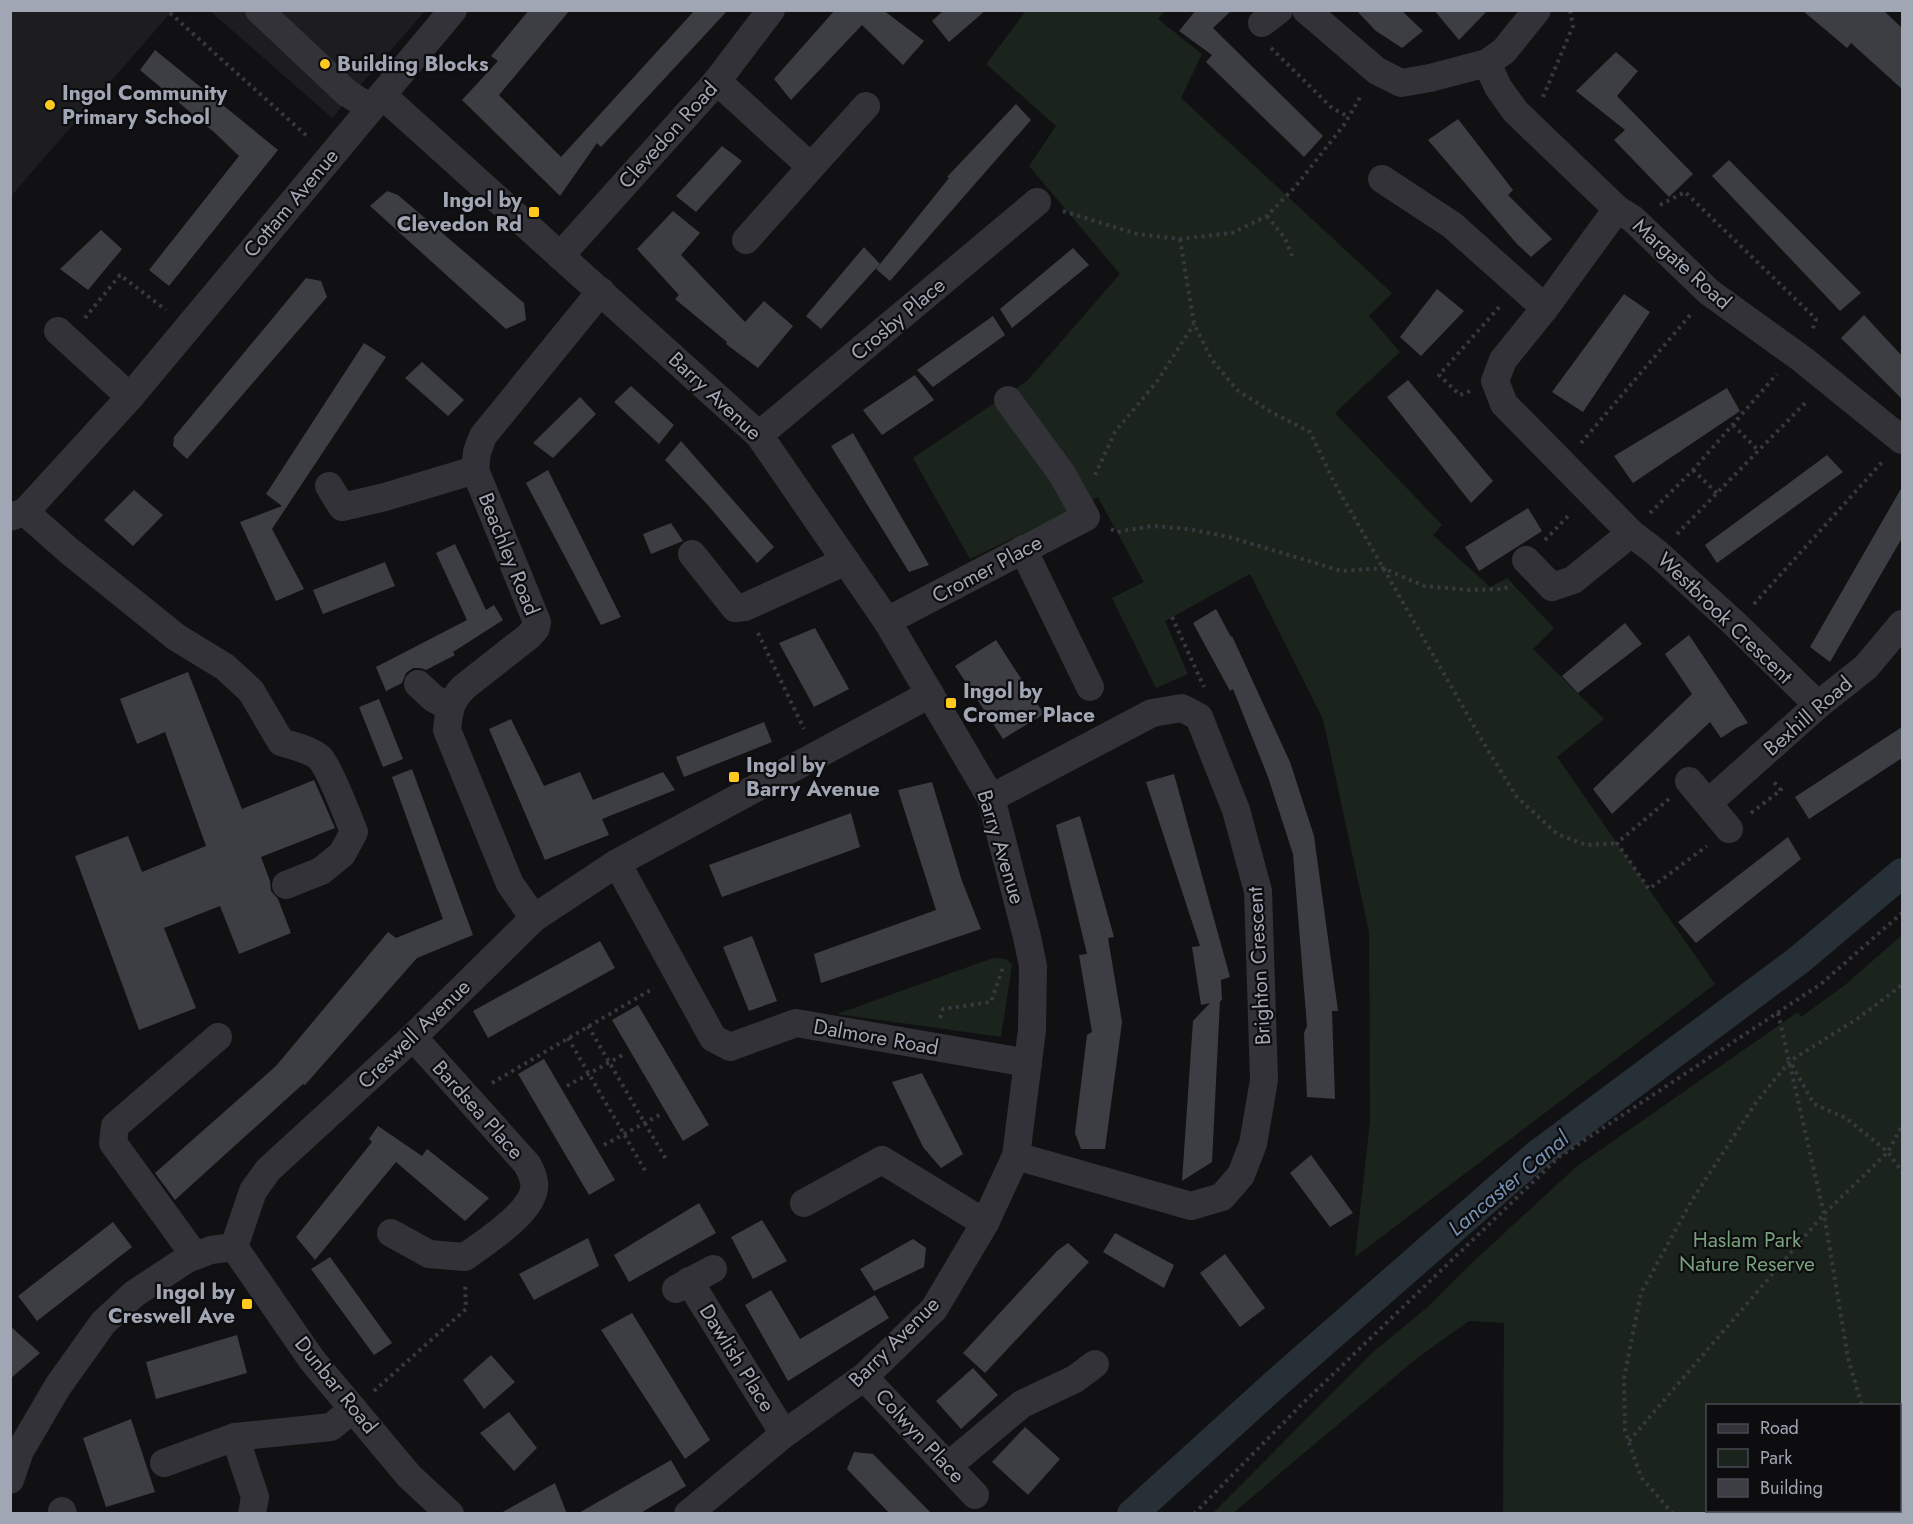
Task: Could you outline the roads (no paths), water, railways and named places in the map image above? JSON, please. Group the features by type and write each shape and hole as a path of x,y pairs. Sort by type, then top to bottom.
{"street":[{"name":"Barry Avenue","path":"259,10 347,93 376,102 560,256 759,435 887,621 991,798 1033,966 1032,1030 1016,1156 985,1223 934,1309 864,1377 784,1434 688,1514"},
{"name":"Cottam Avenue","path":"18,515 130,397 453,10"},
{"name":"Clevedon Road","path":"560,256 717,81 771,10"},
{"path":"1306,10 1377,71 1401,83 1487,63 1504,51 1538,10"},
{"name":"Margate Road","path":"1487,63 1498,87 1515,111 1709,292 1828,379 1902,440"},
{"path":"717,81 811,166"},
{"path":"746,240 866,106"},
{"path":"1382,178 1452,225 1545,308"},
{"name":"Crosby Place","path":"759,435 1037,202"},
{"name":"Westbrook Crescent","path":"1625,214 1503,360 1495,381 1504,404 1631,532 1735,624 1818,705"},
{"name":"Beachley Road","path":"449,707 454,696 464,687 529,636 536,628 537,622 475,470 477,452 483,436 601,291"},
{"path":"62,335 130,397"},
{"name":"Cromer Place","path":"887,621 1086,517 1062,474 1008,400"},
{"name":"Beachley Road","path":"329,486 342,507 386,497 475,470"},
{"path":"18,515 68,550 176,637 225,667 250,692 281,742 305,750 321,759 344,805 354,832 342,854 321,871 286,885"},
{"path":"1533,568 1552,587 1573,580 1631,532"},
{"path":"1023,549 1090,687"},
{"path":"692,554 735,608 745,607 846,561"},
{"name":"Bexhill Road","path":"1708,803 1818,705 1866,667 1902,624"},
{"path":"418,684 433,698 449,707 447,730 510,884 534,918"},
{"name":"Creswell Avenue","path":"234,1247 253,1191 268,1170 413,1037 534,918 617,863 930,694"},
{"name":"Brighton Crescent","path":"991,798 1152,713 1182,708 1198,717 1236,810 1258,891 1264,1080 1253,1144 1242,1175 1222,1197 1191,1206 1016,1156"},
{"path":"1689,781 1729,829"},
{"name":"Dalmore Road","path":"617,863 713,1038 730,1047 796,1023 1028,1063"},
{"path":"195,1256 113,1143 115,1126 218,1037"},
{"name":"Bardsea Place","path":"391,1233 429,1254 465,1257 520,1213 532,1198 535,1183 527,1164 413,1037"},
{"path":"804,1203 882,1160 985,1223"},
{"path":"10,1480 20,1451 58,1386 103,1323 144,1287 171,1269 211,1250 234,1247"},
{"name":"Dunbar Road","path":"234,1247 312,1360 409,1476 450,1514"},
{"name":"Dawlish Place","path":"693,1280 784,1434"},
{"path":"948,1466 1022,1404 1075,1380 1095,1364"},
{"name":"Colwyn Place","path":"864,1377 975,1496"},
{"path":"164,1463 235,1437 331,1427 353,1409"},
{"path":"235,1437 255,1497 252,1514"}],"waterway":[{"name":"Lancaster Canal","path":"1132,1514 1272,1387 1537,1155 1799,960 1902,873"}],"place":[{"name":"Building Blocks","path":"325,64"},
{"name":"Ingol Community Primary School","path":"50,105"},
{"name":"Ingol by Clevedon Rd","path":"534,212"},
{"name":"Ingol by Cromer Place","path":"951,703"},
{"name":"Ingol by Barry Avenue","path":"734,777"},
{"name":"Ingol by Creswell Ave","path":"247,1304"}],"park label":[{"name":"Haslam Park Nature Reserve","path":"1747,1252"}]}
